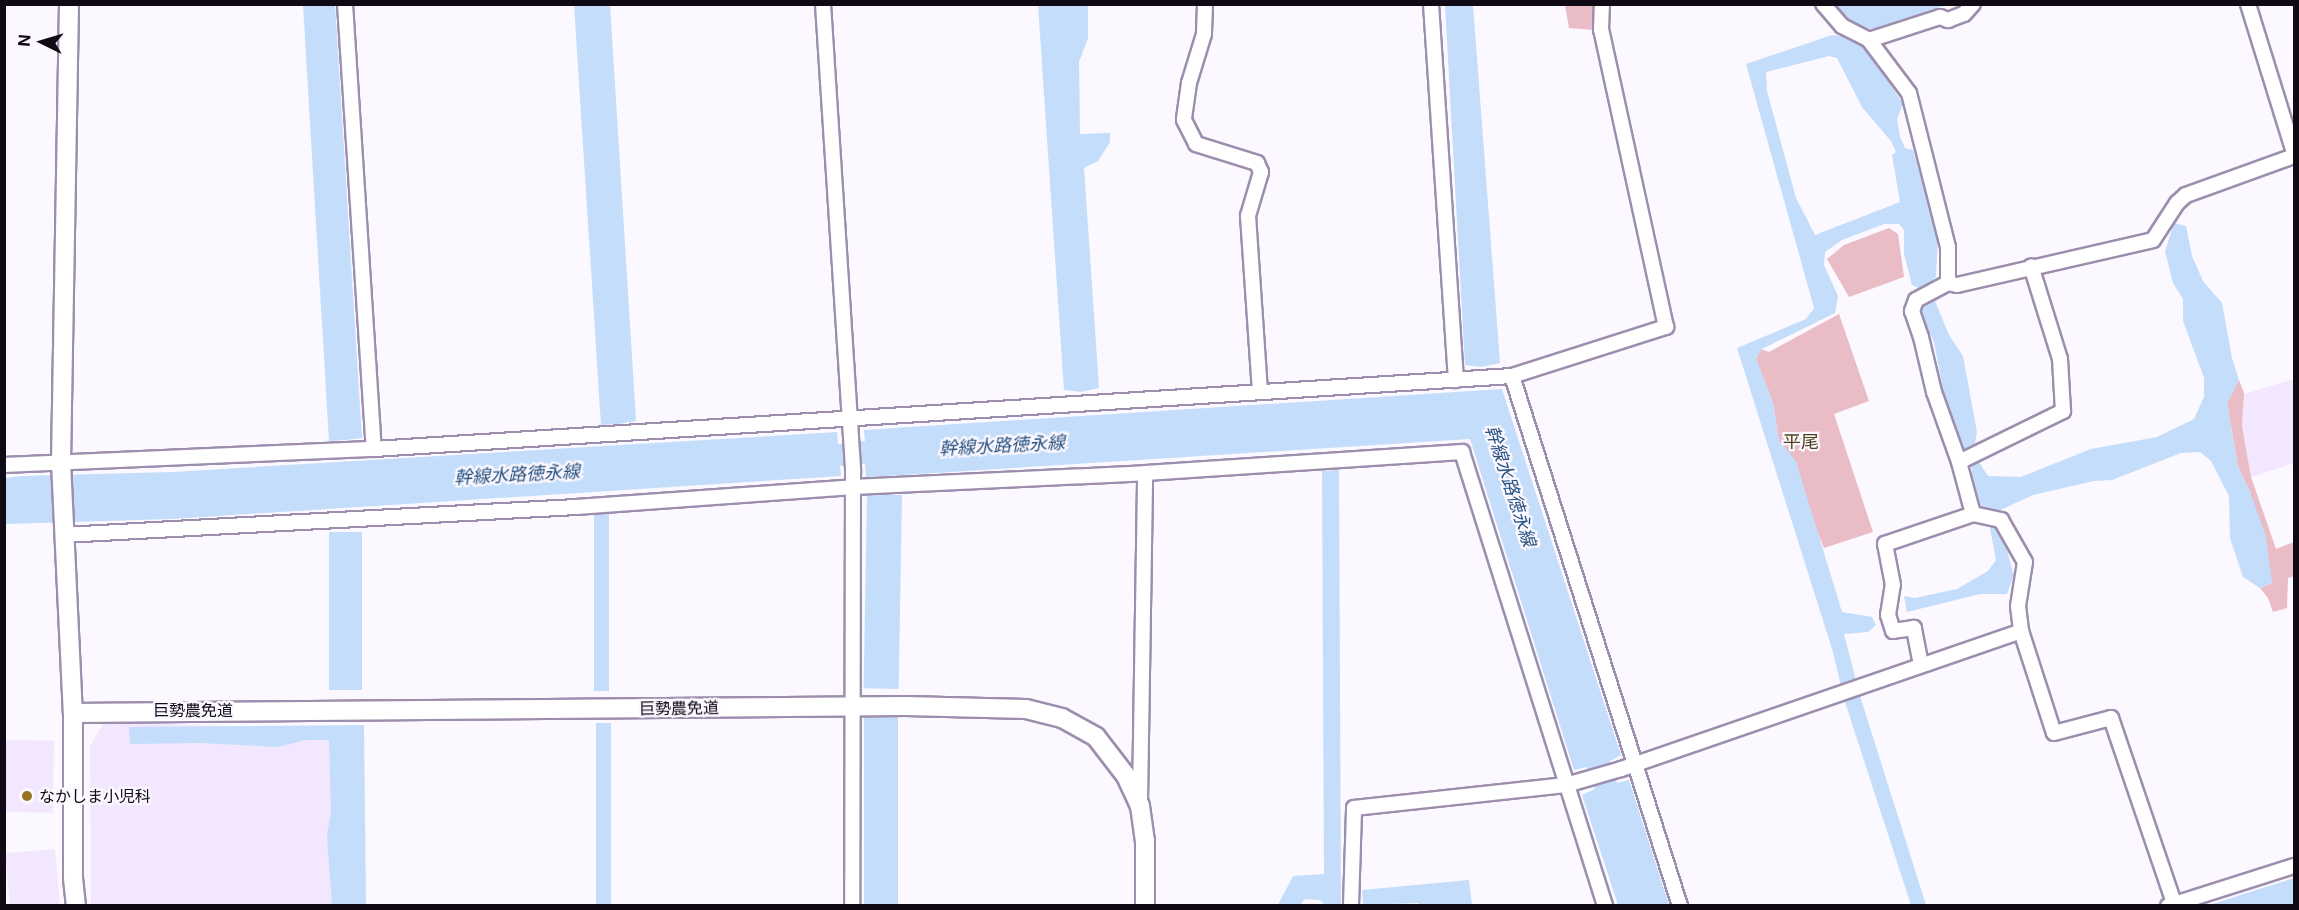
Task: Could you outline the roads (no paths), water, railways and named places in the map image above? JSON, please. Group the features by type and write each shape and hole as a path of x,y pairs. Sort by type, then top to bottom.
{"street":[{"path":"69,4 60,462 73,713 73,878 76,906"},
{"path":"345,4 374,449"},
{"path":"823,4 853,471 852,906"},
{"path":"1205,4 1204,34 1189,83 1184,120 1196,144 1257,163 1261,172 1248,216 1260,392"},
{"path":"1431,4 1456,380"},
{"path":"4,465 374,449 1512,376 1666,327 1601,30 1602,4"},
{"path":"1823,4 1842,26 1864,37 1909,93 1948,248 1948,284"},
{"path":"1864,37 1940,17 1948,20 1964,15 1973,4"},
{"path":"1977,516 1934,392 1922,337 1912,311 1916,300 1948,284 1956,285 2031,266 2153,240 2177,202 2186,195 2295,155 2248,4"},
{"path":"1959,462 2063,411 2060,359 2031,266"},
{"path":"1512,376 1680,906"},
{"path":"64,536 576,507 853,487 1145,473 1462,452 1572,783 1605,906"},
{"path":"1140,806 1145,473"},
{"path":"1921,665 1914,628 1893,631 1888,615 1893,585 1885,544 1977,516 2001,520 2025,562 2018,606 2021,631 2054,733 2111,718 2171,904 2295,866"},
{"path":"1351,906 1354,808 1572,783 1621,769 2021,631"},
{"name":"巨勢農免道","path":"73,713 852,706 1026,709 1062,718 1096,737 1126,776 1140,806 1145,841 1145,906"}],"water":[{"path":"303,5 335,5 362,438 346,440 329,441"},
{"path":"574,5 610,5 636,421 618,424 601,425"},
{"path":"1038,5 1088,5 1088,38 1079,62 1080,134 1110,133 1110,142 1098,161 1084,168 1099,388 1081,392 1064,390"},
{"path":"1445,5 1473,5 1500,363 1481,367 1465,365"},
{"path":"1833,5 1946,5 1874,29 1857,27 1851,40 1866,48 1903,104 1897,119 1900,137 1905,148 1913,150 1938,235 1936,277 1928,284 1949,335 1963,356 1977,432 1973,453 1988,476 2021,477 2091,449 2157,437 2194,419 2204,397 2204,378 2183,321 2183,299 2173,283 2165,251 2174,223 2186,226 2192,256 2203,281 2222,303 2232,358 2239,380 2227,403 2238,467 2266,536 2272,583 2260,588 2243,577 2230,538 2229,496 2211,461 2200,452 2181,453 2112,480 2094,481 2033,495 1996,512 1997,527 2004,540 2014,575 2007,594 1980,594 1907,612 1904,596 1915,598 1957,589 1988,571 1996,560 1990,528 1971,481 1972,469 1962,451 1945,401 1934,342 1920,312 1919,288 1912,285 1904,254 1904,230 1899,224 1884,224 1842,240 1825,252 1824,265 1838,296 1835,313 1762,349 1756,358 1773,403 1779,441 1796,461 1842,612 1872,617 1876,625 1868,632 1844,634 1860,696 1926,905 1911,905 1844,699 1833,652 1737,348 1806,319 1814,308 1746,64 1832,35 1840,36 1849,22 1848,17 1835,9","holes":["1829,56 1837,58 1862,107 1891,141 1896,152 1892,155 1900,202 1815,235 1796,198 1767,91 1766,72"]},
{"name":"幹線水路徳永線","path":"1502,389 1621,755 1610,761 1617,783 1629,780 1669,905 1618,905 1582,795 1595,789 1587,767 1574,770 1470,439 866,477 865,464 840,466 841,476 172,519 5,524 5,478 22,476 173,472 837,432 838,444 865,441 864,430"},
{"path":"1339,470 1341,905 1325,905 1320,900 1305,899 1300,905 1278,905 1293,876 1324,874 1322,471"},
{"path":"867,494 902,495 899,689 864,688"},
{"path":"594,512 609,512 609,691 594,691"},
{"path":"329,532 362,532 362,690 329,690"},
{"path":"864,717 898,717 898,905 864,905"},
{"path":"596,723 611,723 611,905 596,905"},
{"path":"364,725 366,905 332,905 327,836 331,811 329,740 305,740 278,747 200,743 130,744 129,727"},
{"path":"2294,878 2294,905 2209,905"},
{"path":"1469,880 1472,905 1419,905 1418,903 1363,905 1362,890"}],"place":[{"name":"なかしま小児科","path":"27,796"}],"district":[{"name":"平尾","path":"1801,442"}]}
